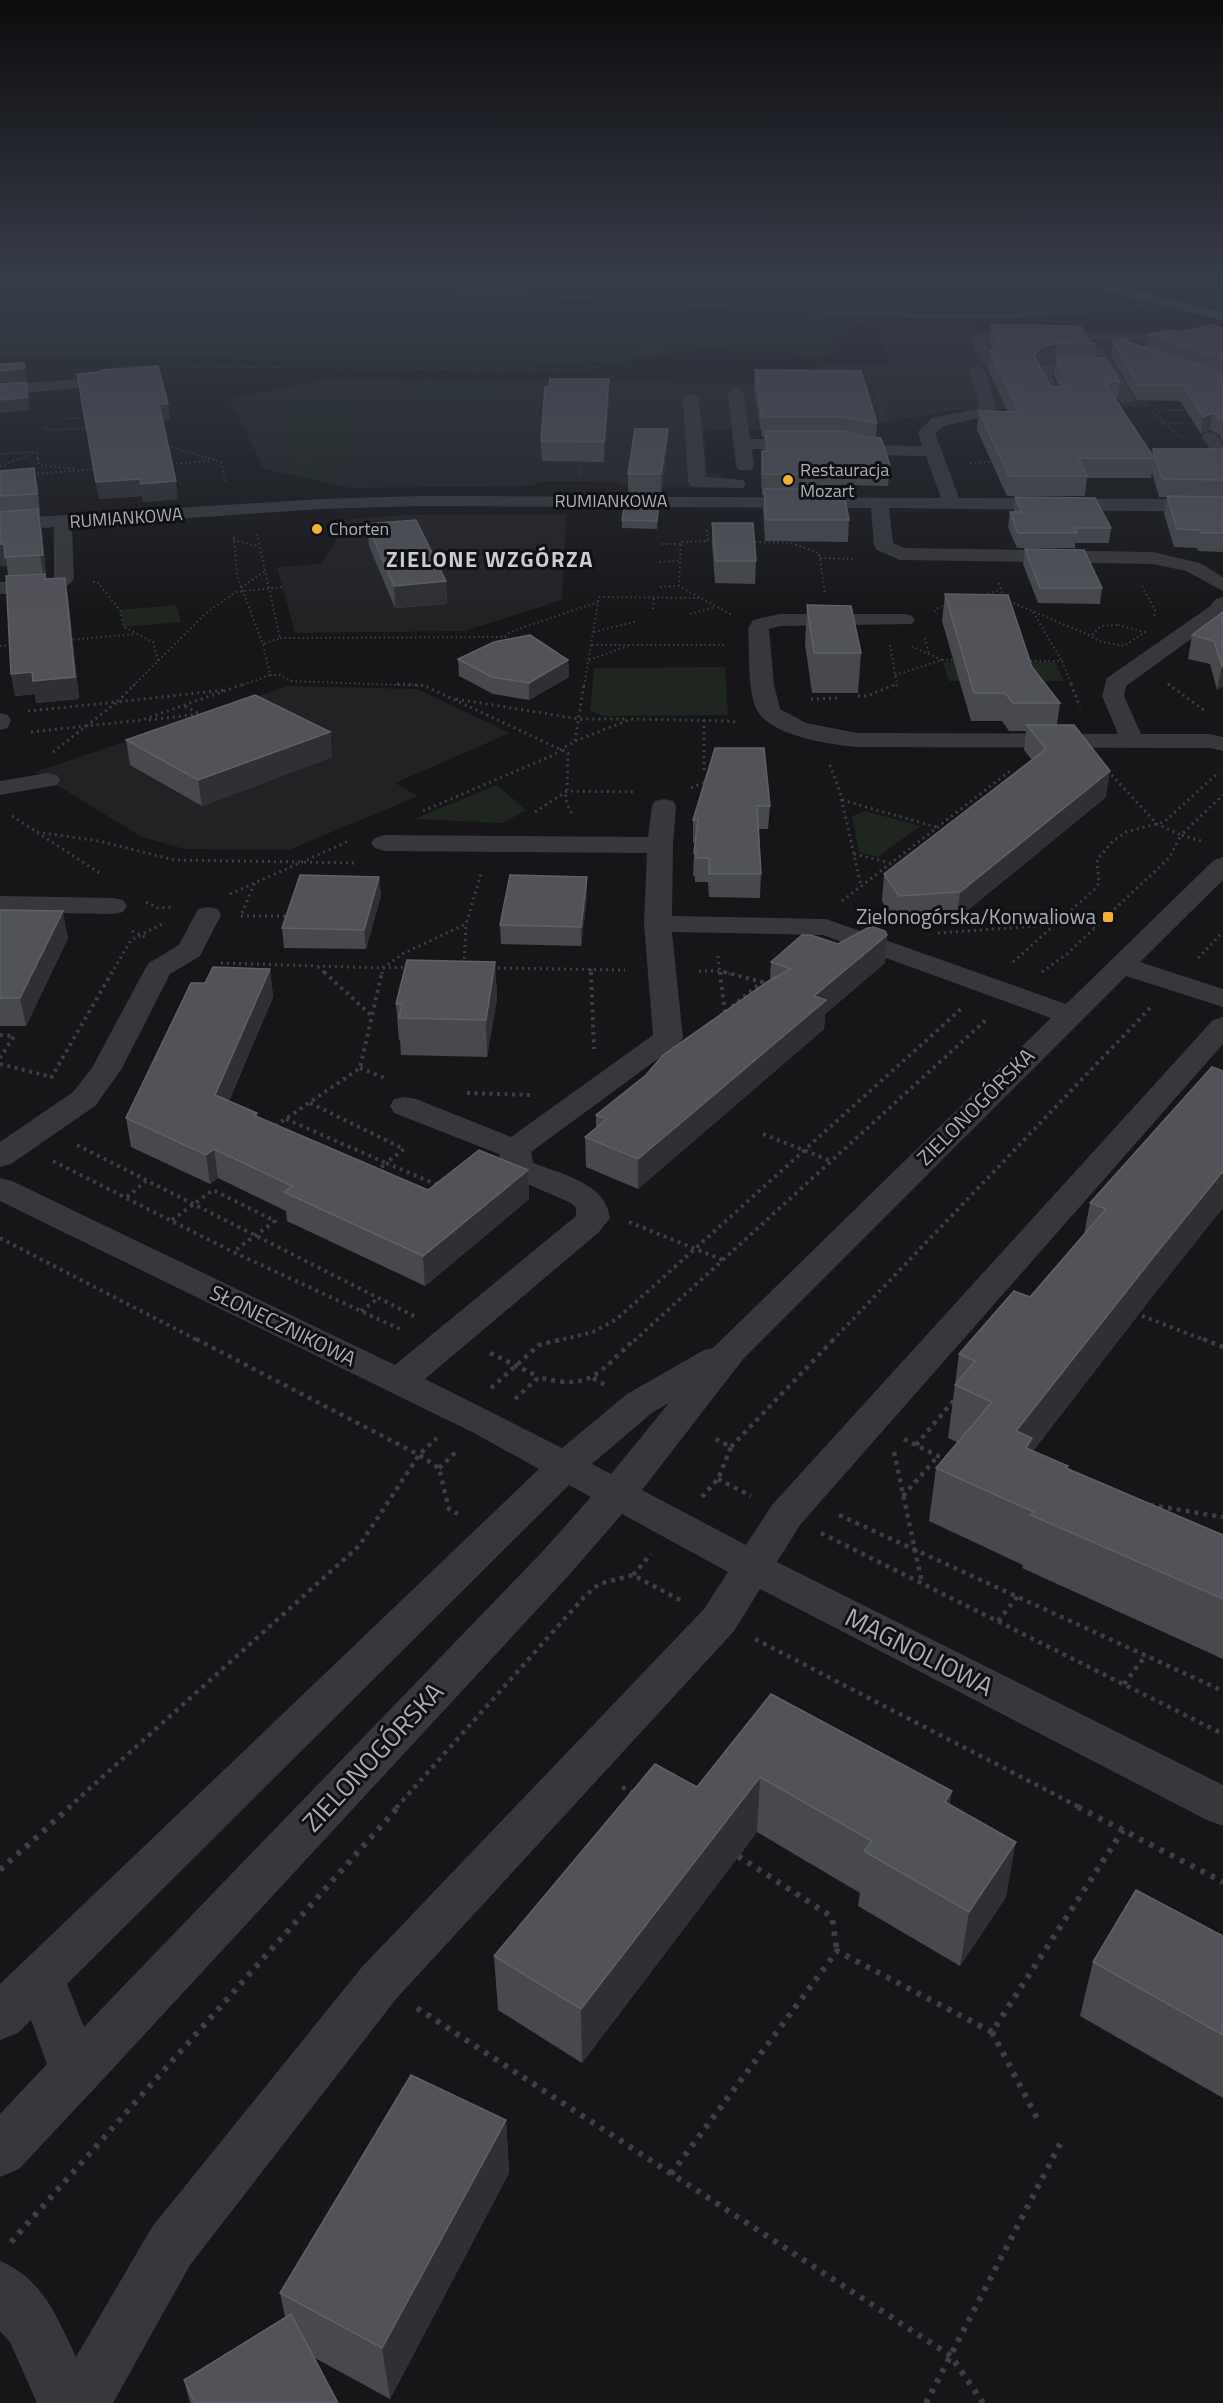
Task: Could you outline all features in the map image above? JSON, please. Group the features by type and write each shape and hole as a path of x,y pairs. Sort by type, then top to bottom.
{"street":[{"path":"692,398 698,482 749,492 736,393"},
{"path":"952,503 926,432 938,422 989,411 986,393"},
{"path":"1052,393 1055,400"},
{"path":"1122,393 1126,399"},
{"path":"1210,437 1223,455"},
{"path":"742,444 844,444 865,450 933,451"},
{"path":"232,490 244,510"},
{"name":"RUMIANKOWA","path":"0,525 63,523 124,526 162,516 244,510 420,501 749,492 879,502 1223,506"},
{"path":"879,502 884,546 888,550 914,555 1153,558 1193,567 1223,585"},
{"path":"162,516 166,537"},
{"path":"0,588 52,585 62,582 64,579 63,523"},
{"path":"1132,740 1116,706 1113,689 1115,683 1216,611 1223,603"},
{"path":"897,628 829,620 767,621 760,624 759,637 766,704 770,712 779,719 816,732 858,740 1132,740 1210,741 1223,744"},
{"path":"0,788 48,780"},
{"path":"514,1149 668,1038 658,924 660,845 664,806"},
{"path":"384,843 660,845"},
{"name":"ZIELONOGÓRSKA","path":"0,2151 556,1563 617,1494 731,1350 1223,865"},
{"path":"0,904 126,902"},
{"path":"19,1152 84,1098 106,1070 159,969 190,950 206,910"},
{"path":"658,924 826,927 1070,1015"},
{"path":"1123,966 1223,998"},
{"path":"81,2403 171,2246 379,1983 719,1620 786,1515 1223,1026"},
{"path":"397,1093 514,1149"},
{"path":"398,1382 586,1227 593,1218 592,1207 583,1196 518,1168 514,1149"},
{"name":"SŁONECZNIKOWA","path":"0,1188 475,1418 617,1494"},
{"name":"ZIELONOGÓRSKA","path":"0,2017 566,1465 640,1403 731,1350"},
{"name":"MAGNOLIOWA","path":"617,1494 752,1567 1223,1807"},
{"path":"40,1978 76,2072"},
{"path":"0,2289 30,2322 67,2403"}],"path":[{"path":"1186,410 1150,410 1161,423 1173,427 1180,437 1210,437"},
{"path":"65,418 93,417"},
{"path":"44,428 52,430 87,428"},
{"path":"160,443 221,462 232,490"},
{"path":"0,454 37,452"},
{"path":"0,466 37,452"},
{"path":"37,452 39,465 85,470"},
{"path":"167,464 214,461"},
{"path":"971,467 969,462 992,462"},
{"path":"32,474 97,469"},
{"path":"707,525 708,541"},
{"path":"124,526 88,555 91,582 97,582 120,610 124,627 153,642 158,661"},
{"path":"256,529 280,638"},
{"path":"234,531 237,576 262,644 270,675"},
{"path":"661,544 717,542"},
{"path":"755,542 790,543 819,553 829,620"},
{"path":"679,586 681,544"},
{"path":"993,556 1004,599 1098,641 1124,646 1145,632 1118,625 1101,626 1091,636"},
{"path":"659,562 680,561"},
{"path":"49,755 117,702 206,613 266,571"},
{"path":"660,586 679,586 717,607 759,637"},
{"path":"242,589 283,587"},
{"path":"970,598 1001,590"},
{"path":"575,741 599,596 701,598"},
{"path":"653,609 654,598"},
{"path":"498,645 510,632 598,602"},
{"path":"858,696 867,696 897,685 895,675 897,628 921,624 939,607 949,604"},
{"path":"690,614 717,607"},
{"path":"1032,611 1062,661 1104,766 1157,824 1181,835"},
{"path":"594,632 637,621"},
{"path":"68,640 137,634"},
{"path":"262,644 280,638 505,637"},
{"path":"592,645 631,645 759,637"},
{"path":"0,646 23,644"},
{"path":"589,660 631,645"},
{"path":"909,645 942,660"},
{"path":"895,675 942,660 966,660"},
{"path":"1026,661 1062,661"},
{"path":"1145,661 1205,711"},
{"path":"142,720 270,675 279,675 291,681 423,685 568,753 567,791"},
{"path":"5,718 233,689"},
{"path":"451,699 579,719 704,720 732,721 742,724"},
{"path":"5,718 18,733 200,714 184,706"},
{"path":"416,814 560,750 575,741 631,719"},
{"path":"704,720 704,771"},
{"path":"828,756 842,800 861,886"},
{"path":"836,906 1017,765"},
{"path":"439,1468 516,1366 539,1346 607,1327 1096,888 1099,883 1096,860 1113,841 1126,832 1167,819 1223,769"},
{"path":"19,1152 127,1197 233,1252 361,1311 516,1366 539,1377 564,1384 593,1378 1013,996 1067,954 1169,858 1181,835 1223,795"},
{"path":"842,800 937,828"},
{"path":"9,814 110,880"},
{"path":"37,832 99,842 167,860 367,863"},
{"path":"48,1087 130,940 206,910 298,862 351,840"},
{"path":"854,854 890,864"},
{"path":"475,967 464,967 466,924 483,865"},
{"path":"126,902 158,908 206,910"},
{"path":"240,916 294,916"},
{"path":"932,933 1080,923 1096,927"},
{"path":"267,1132 360,1068 383,968 404,953 466,924"},
{"path":"714,925 725,1013"},
{"path":"731,1447 1223,932"},
{"path":"181,955 220,963 318,967 417,967"},
{"path":"318,967 373,1017"},
{"path":"487,968 719,971 762,982 691,1039 668,1038"},
{"path":"591,969 594,1053"},
{"path":"0,1035 14,1036 0,1058"},
{"path":"0,1064 52,1077"},
{"path":"360,1068 397,1093"},
{"path":"456,1093 537,1095 569,1110"},
{"path":"309,1103 404,1149 370,1176"},
{"path":"286,1119 440,1186"},
{"path":"763,1134 831,1161"},
{"path":"19,1152 61,1137 379,1298 446,1342"},
{"path":"127,1197 146,1181"},
{"path":"172,1220 213,1190 275,1221 233,1252"},
{"path":"592,1207 723,1260"},
{"path":"0,1238 419,1455 439,1468 450,1509 494,1533"},
{"path":"361,1311 379,1298"},
{"path":"1131,1311 1222,1346"},
{"path":"0,1870 359,1546 419,1455 539,1377"},
{"path":"916,1445 957,1398"},
{"path":"899,1436 938,1456 957,1460"},
{"path":"892,1442 922,1583"},
{"path":"903,1496 938,1456"},
{"path":"718,1479 1223,1734"},
{"path":"1145,1504 1223,1516"},
{"path":"832,1511 1223,1691"},
{"path":"556,1563 598,1584"},
{"path":"998,1621 1018,1596"},
{"path":"1124,1684 1146,1656"},
{"path":"584,1764 642,1799"},
{"path":"992,2032 1123,1830"},
{"path":"671,2174 837,1951 832,1917 738,1856"},
{"path":"837,1951 992,2032 1038,2120"},
{"path":"379,1983 951,2356 983,2403"},
{"path":"926,2403 1063,2138"}],"shaded area":[{"path":"257,393 1144,393 1151,406 957,410 836,430 704,429 707,473 721,474 723,488 630,487 616,482 545,481 531,486 351,488 264,469 229,399"},
{"path":"414,393 493,393 491,402 412,402"},
{"path":"293,407 362,407 353,450 279,451"},
{"path":"292,457 357,460 309,477 297,473 289,465"},
{"path":"401,515 566,515 562,600 465,631 295,633 277,567 321,564 339,536 340,520"},
{"path":"176,605 181,622 124,627 120,610"},
{"path":"943,662 1055,662 1064,681 949,681"},
{"path":"725,667 728,715 603,716 590,710 594,668"},
{"path":"288,686 417,689 510,733 395,783 418,796 289,850 184,849 142,837 35,772"},
{"path":"497,785 526,810 503,823 414,819"},
{"path":"865,811 920,826 878,857 859,852 852,816"}],"building":[{"path":"0,393 27,393 28,397 0,400"},
{"path":"80,393 165,393 168,404 159,404 176,481 141,484 140,479 96,482"},
{"path":"545,393 608,393 604,442 541,441"},
{"path":"758,393 868,393 877,423 845,417 762,417"},
{"path":"1010,393 1111,393 1154,458 1078,458 1087,476 1009,476 979,411 1019,412"},
{"path":"1188,393 1223,393 1223,420 1212,413 1204,417"},
{"path":"635,429 668,429 661,474 628,474"},
{"path":"765,431 844,431 866,437 881,438 890,465 837,465 839,475 763,474 762,451 768,451"},
{"path":"1153,449 1223,449 1223,480 1162,479"},
{"path":"34,468 37,494 0,496 0,471"},
{"path":"764,489 843,489 849,520 766,520"},
{"path":"1167,496 1223,497 1223,533 1201,533 1201,530 1177,529"},
{"path":"1015,497 1095,498 1111,528 1074,528 1077,533 1018,533 1010,512 1022,512"},
{"path":"625,502 659,502 657,521 622,520"},
{"path":"38,509 43,555 5,557 4,544 0,544 0,512"},
{"path":"416,520 446,581 394,586 367,524"},
{"path":"712,523 753,523 756,561 716,561"},
{"path":"1025,549 1084,550 1102,588 1040,588"},
{"path":"45,574 45,579 65,578 75,677 33,681 32,672 11,674 6,576"},
{"path":"945,594 1008,595 1032,667 1060,703 1013,703 1005,693 974,693"},
{"path":"807,605 851,606 861,653 814,653"},
{"path":"1223,612 1222,666 1214,641 1192,635"},
{"path":"530,635 568,660 529,683 492,677 458,659 494,642"},
{"path":"255,695 330,732 198,780 126,740"},
{"path":"1027,725 1074,725 1110,771 960,892 899,896 884,874 1046,749"},
{"path":"715,748 764,748 770,806 757,806 761,874 709,874 709,858 696,858 696,853 694,853 698,820 693,820"},
{"path":"300,875 379,877 364,930 282,928"},
{"path":"510,875 587,877 581,927 500,925"},
{"path":"0,910 63,911 20,998 0,998"},
{"path":"871,926 885,931 887,935 814,996 826,1000 638,1159 585,1137 607,1119 596,1115 646,1075 663,1055 767,982 791,969 771,962 802,935 811,935 838,944"},
{"path":"407,960 495,962 486,1020 399,1018 402,1004 396,1004"},
{"path":"213,967 270,969 215,1095 257,1113 253,1115 428,1190 479,1150 528,1170 423,1256 284,1192 292,1186 214,1149 206,1155 126,1118 191,983 205,983"},
{"path":"1212,1067 1223,1071 1223,1171 1016,1431 1032,1438 1026,1448 1068,1466 1066,1468 1223,1535 1223,1599 1031,1515 1034,1512 936,1468 992,1402 955,1385 975,1361 959,1354 1014,1291 1030,1297 1106,1209 1090,1203"},
{"path":"771,1694 952,1791 945,1802 1016,1842 969,1912 864,1851 872,1841 760,1777 581,2009 494,1956 655,1764 697,1787"},
{"path":"1136,1890 1223,1936 1223,2035 1093,1962"},
{"path":"411,2075 506,2120 382,2348 280,2293"},
{"path":"291,2314 338,2403 195,2403 184,2380"}],"place":[{"name":"Restauracja Mozart","path":"788,480"},
{"name":"Chorten","path":"317,529"},
{"name":"Zielonogórska/Konwaliowa","path":"1108,917"}],"district":[{"name":"ZIELONE WZGÓRZA","path":"490,559"}]}
